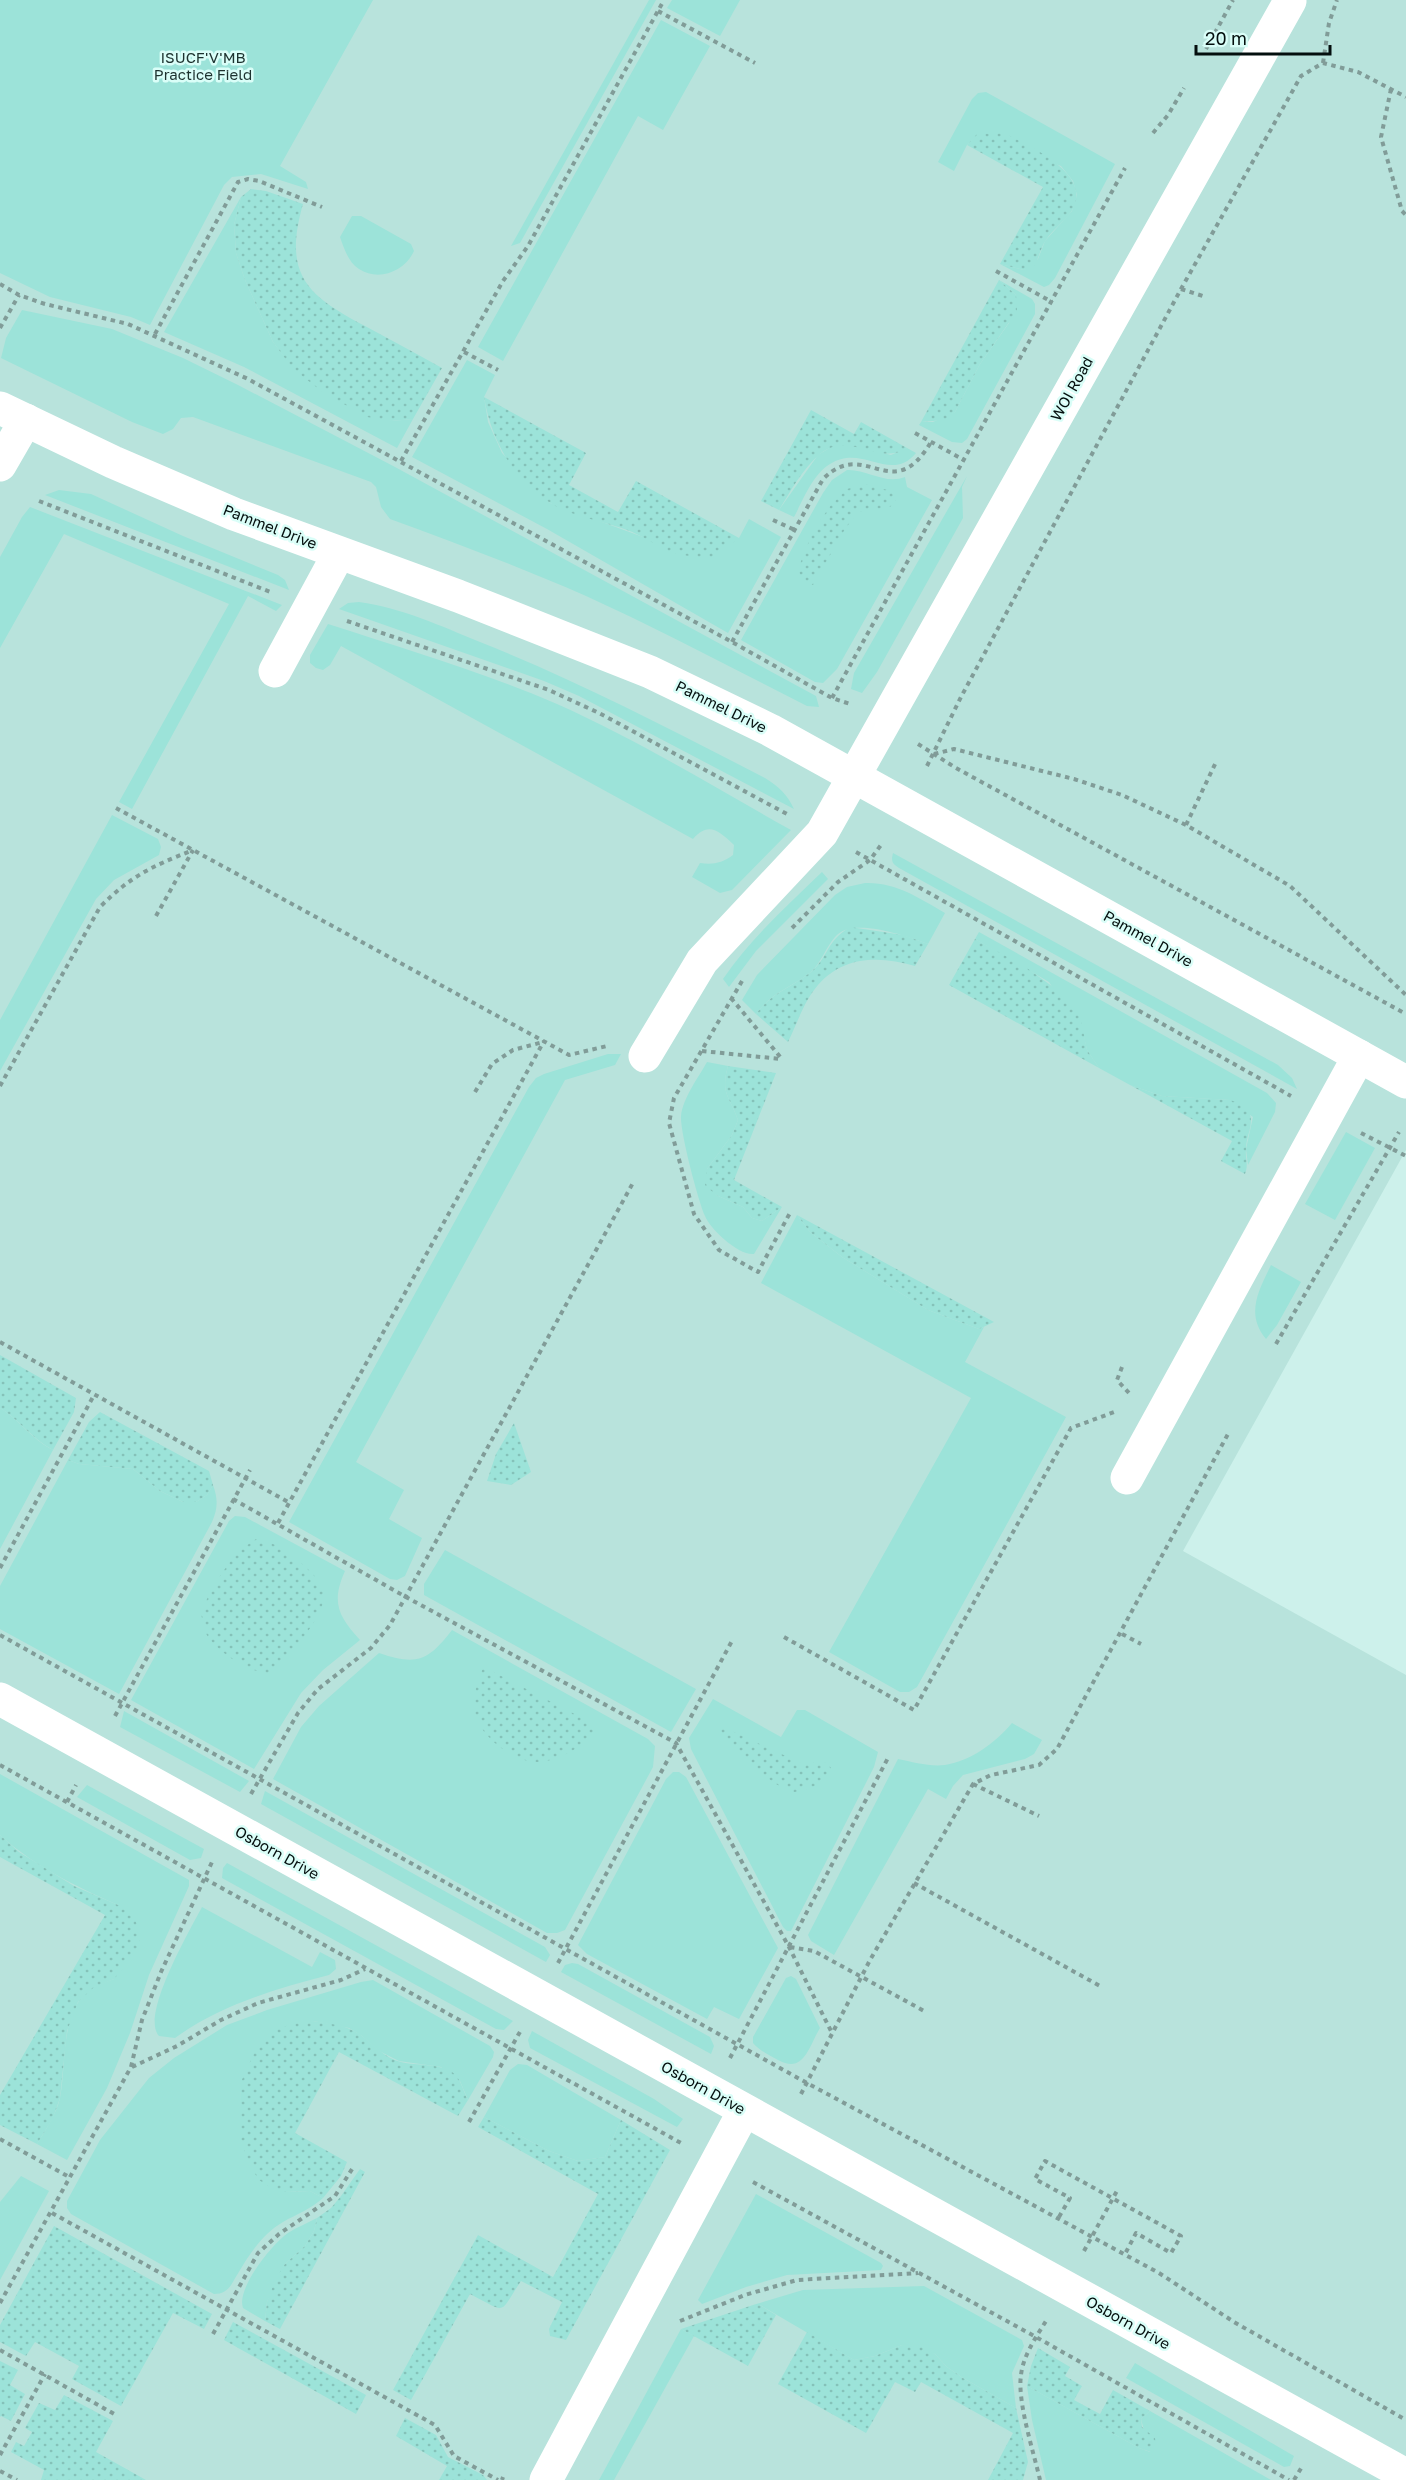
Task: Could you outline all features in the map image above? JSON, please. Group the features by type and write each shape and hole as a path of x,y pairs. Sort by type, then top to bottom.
{"street":[{"name":"WOI Road","path":"645,1056 702,961 822,832 1290,1"},
{"name":"Pammel Drive","path":"13,414 113,462 234,514 458,596 650,672 770,730 1406,1082"},
{"path":"0,465 13,414"},
{"path":"275,671 339,553"},
{"path":"1127,1478 1359,1056"},
{"name":"Osborn Drive","path":"0,1699 744,2110 1391,2473"},
{"path":"546,2480 744,2110"}],"path":[{"path":"401,461 503,281 528,246 664,0"},
{"path":"1206,49 1233,0"},
{"path":"1323,63 1329,23 1336,0"},
{"path":"658,11 755,63"},
{"path":"927,766 961,697 1181,290 1301,76 1323,63 1358,72 1406,97"},
{"path":"1153,133 1168,115 1184,88"},
{"path":"1391,89 1381,137 1402,211 1406,215"},
{"path":"832,699 1125,168"},
{"path":"155,334 238,182 248,179 259,181 322,207"},
{"path":"996,271 1052,302"},
{"path":"0,284 19,295 45,304 128,324 155,334 248,380 401,461 832,699 849,704"},
{"path":"1181,290 1206,297"},
{"path":"0,328 19,295"},
{"path":"464,352 498,370"},
{"path":"915,433 964,460"},
{"path":"732,642 824,479 834,468 853,462 884,472 899,471 912,467 922,458 931,442"},
{"path":"39,501 283,597"},
{"path":"773,520 795,530"},
{"path":"346,621 549,690 599,713 794,818"},
{"path":"925,748 1406,1014"},
{"path":"934,754 954,749 1074,779 1122,795 1186,825 1290,885 1406,995"},
{"path":"1186,825 1217,760"},
{"path":"116,808 570,1055 612,1045"},
{"path":"790,930 838,882 870,860 881,845"},
{"path":"850,848 1293,1097"},
{"path":"156,916 193,850"},
{"path":"0,1086 100,908 122,885 147,869 193,850"},
{"path":"748,972 674,1098 669,1123 694,1214 719,1250 758,1272 791,1211"},
{"path":"702,1051 782,1059 731,998"},
{"path":"475,1092 492,1064 513,1050 544,1041"},
{"path":"278,1523 544,1041"},
{"path":"1353,1128 1406,1156"},
{"path":"1276,1344 1398,1132"},
{"path":"249,1798 298,1713 318,1689 371,1648 390,1625 634,1181"},
{"path":"0,1342 290,1503"},
{"path":"1122,1367 1117,1380 1130,1394"},
{"path":"0,1568 94,1395"},
{"path":"784,1637 914,1710 1071,1428 1121,1409"},
{"path":"807,2083 861,1977 973,1784 991,1775 1039,1765 1057,1749 1122,1634 1228,1434"},
{"path":"111,1722 250,1470"},
{"path":"234,1499 406,1597 676,1743 789,1947 832,2033"},
{"path":"1122,1634 1141,1644"},
{"path":"0,1635 807,2083 1059,2217 1159,2273 1234,2322 1406,2420"},
{"path":"555,1968 733,1639"},
{"path":"737,2044 889,1756"},
{"path":"0,1765 683,2144"},
{"path":"67,1802 79,1779"},
{"path":"973,1784 1040,1816"},
{"path":"0,2303 131,2067 142,2020 161,1972 214,1857"},
{"path":"914,1883 1100,1986"},
{"path":"789,1947 814,1951 926,2012"},
{"path":"131,2067 177,2046 221,2020 258,2003 341,1980 365,1968"},
{"path":"469,2122 523,2027"},
{"path":"0,2139 71,2178"},
{"path":"1059,2217 1070,2198 1035,2179 1045,2161 1181,2235 1171,2253 1136,2234 1125,2254"},
{"path":"213,2334 258,2253 279,2234 335,2196 354,2166"},
{"path":"753,2181 1289,2480"},
{"path":"1080,2258 1118,2189"},
{"path":"52,2213 435,2425 454,2456 501,2479"},
{"path":"680,2321 745,2295 797,2280 918,2273"},
{"path":"1040,2480 1022,2398 1020,2377 1024,2362 1047,2318"},
{"path":"0,2350 116,2415"},
{"path":"0,2455 45,2374"},
{"path":"1294,2480 1303,2464"},
{"path":"0,2471 17,2480"}],"shaded area":[{"path":"321,0 1406,0 1406,1150 1183,1551 1406,1675 1406,2480 0,2480 0,26"}],"green space":[{"name":"ISUCF'V'MB Practice Field","path":"0,0 373,0 280,166 306,182 308,189 261,174 232,177 224,185 150,325 131,317 50,297 0,273"},
{"path":"649,0 656,0 520,243 511,246"},
{"path":"672,0 740,0 720,36 667,8"},
{"path":"661,20 710,46 663,130 638,116 503,361 478,347"},
{"path":"986,92 1115,164 1055,278 1044,287 1000,264 1024,270 1038,259 1045,241 1072,211 1077,195 1073,181 1061,166 977,135 967,145 954,171 938,162 972,99 978,93"},
{"path":"1004,133 1043,154 1067,174 1075,186 1076,199 1071,212 1046,240 1035,265 1024,270 1000,264 1043,187 967,145 977,134"},
{"path":"251,189 266,191 303,204 296,248 298,265 304,280 314,292 345,315 442,368 413,419 391,421 367,417 324,393 293,369 273,342 245,280 236,253 234,225 241,197"},
{"path":"241,197 234,225 236,253 245,280 273,342 293,368 391,421 413,419 397,448 244,367 164,332"},
{"path":"352,216 361,216 411,244 414,251 410,258 398,269 383,274 367,273 359,269 349,259 340,237"},
{"path":"999,280 1032,299 1035,304 1035,314 967,439 962,443 952,442 919,425 921,422 933,422 955,412 980,364 1009,323 1016,295"},
{"path":"999,280 1016,295 1017,311 980,364 955,412 944,420 921,422"},
{"path":"22,310 112,329 183,358 238,385 395,467 816,696 819,707 807,706 586,596 390,519 381,507 376,487 371,482 193,417 181,418 173,429 163,434 132,422 1,358 6,338"},
{"path":"467,360 495,375 484,397 488,422 502,453 550,503 643,537 739,538 749,519 781,537 728,633 547,529 412,457"},
{"path":"484,397 586,453 569,485 618,512 636,481 739,538 713,558 684,555 668,551 627,530 557,507 524,481 505,456 492,428"},
{"path":"811,410 854,434 861,422 907,448 896,453 885,454 853,447 831,448 820,454 808,466 779,510 761,501"},
{"path":"834,445 853,445 891,455 907,448 916,453 906,462 896,465 886,465 865,459 842,459 830,464 818,474 794,517 779,510 818,455"},
{"path":"847,470 890,479 905,477 907,487 932,500 837,669 823,683 815,682 741,640 823,493 832,480"},
{"path":"967,476 962,487 963,518 877,672 862,693 851,689 854,673"},
{"path":"865,484 891,491 896,500 890,507 858,512 845,529 813,585 802,580 798,569 813,531 831,505 847,489"},
{"path":"59,490 91,494 183,536 278,575 285,580 289,590 45,495"},
{"path":"30,507 282,605 276,611 248,596 132,809 119,802 229,604 64,534 0,648 0,557"},
{"path":"359,602 406,613 436,624 589,690 765,778 782,791 794,809 579,696 544,681 339,609 348,603"},
{"path":"328,624 472,671 557,704 646,748 791,830 732,890 720,893 692,877 700,863 717,863 733,855 734,845 719,832 704,830 693,839 341,646 330,665 323,670 316,668 310,663 310,655"},
{"path":"112,815 158,839 161,847 159,855 114,880 96,899 0,1071 0,1020"},
{"path":"893,853 1278,1065 1292,1078 1297,1089 899,868 893,862"},
{"path":"822,872 828,879 756,951 729,987 723,979 745,950"},
{"path":"865,883 897,888 945,913 928,944 880,930 854,928 843,931 835,937 811,972 769,1000 756,1014 742,1000 757,975 835,895 847,887"},
{"path":"850,927 903,935 928,944 915,966 889,961 864,960 839,968 828,975 809,998 788,1042 756,1014 775,995 817,967 836,938"},
{"path":"979,932 1267,1093 1276,1103 1275,1112 1248,1165 1246,1149 1253,1117 1230,1100 1162,1096 1130,1085 1099,1068 1087,1050 1084,1037 1049,982 975,939"},
{"path":"975,939 1024,966 1067,997 1081,1020 1087,1050 1099,1068 949,985"},
{"path":"608,1054 621,1054 615,1065 565,1080 356,1462 404,1490 389,1519 422,1538 405,1576 397,1580 390,1579 289,1522 529,1087 536,1078 544,1074"},
{"path":"707,1062 728,1066 726,1089 738,1120 732,1135 707,1169 716,1195 743,1207 752,1218 762,1221 782,1207 754,1254 741,1251 733,1246 708,1221 690,1166 681,1124 682,1109"},
{"path":"728,1066 776,1073 734,1180 782,1207 762,1221 752,1218 743,1207 716,1195 705,1185 707,1169 732,1135 738,1120 726,1089"},
{"path":"1130,1085 1162,1096 1230,1100 1247,1106 1251,1123 1245,1174 1221,1161 1232,1141"},
{"path":"1346,1132 1375,1148 1335,1220 1305,1204"},
{"path":"797,1215 810,1232 842,1257 928,1310 979,1329 984,1327 965,1362 1066,1417 917,1687 909,1692 900,1692 829,1652 971,1398 761,1283"},
{"path":"797,1215 994,1322 979,1329 928,1310 842,1257 810,1232"},
{"path":"1271,1265 1301,1282 1277,1325 1266,1339 1256,1320 1255,1311 1262,1284"},
{"path":"0,1355 76,1398 74,1412 53,1450 0,1408"},
{"path":"0,1408 45,1446 53,1450 0,1549"},
{"path":"100,1412 209,1471 213,1485 207,1495 196,1502 183,1502 160,1491 133,1469 79,1464 68,1460 89,1422"},
{"path":"514,1423 531,1472 511,1485 487,1481 496,1454"},
{"path":"68,1460 79,1464 133,1469 160,1491 183,1502 196,1502 207,1495 213,1485 216,1495 217,1504 212,1522 119,1694 0,1629 0,1586"},
{"path":"235,1516 245,1517 345,1571 338,1591 339,1608 346,1623 360,1640 323,1670 301,1693 254,1769 131,1700 229,1521"},
{"path":"256,1539 285,1550 314,1575 323,1591 320,1612 305,1636 270,1674 245,1666 220,1650 207,1635 201,1614 211,1589 236,1553"},
{"path":"445,1550 696,1689 671,1732 424,1595 424,1584"},
{"path":"452,1630 648,1739 655,1746 653,1767 565,1930 557,1933 547,1933 273,1779 301,1727 319,1706 379,1653 403,1659 421,1658 436,1648"},
{"path":"484,1667 588,1721 595,1729 593,1737 568,1753 546,1761 529,1761 509,1753 482,1729 474,1711 476,1688"},
{"path":"713,1699 781,1737 797,1710 805,1710 878,1752 874,1767 791,1931 783,1927 691,1749 689,1738"},
{"path":"124,1711 249,1781 240,1792 120,1727"},
{"path":"1012,1723 1042,1740 1034,1754 1025,1759 963,1775 953,1786 946,1799 928,1789 834,1955 811,1941 808,1935 898,1759 933,1765 955,1763 982,1750"},
{"path":"719,1725 805,1765 816,1762 827,1763 831,1768 830,1772 816,1786 796,1792 786,1789 738,1753 722,1733"},
{"path":"673,1772 679,1772 686,1777 778,1948 739,2019 714,2007 707,2019 587,1954 578,1945 666,1779"},
{"path":"0,1774 189,1880 189,1886 149,1975 130,2033 107,2088 67,2160 37,2144 60,2098 66,2039 74,2010 81,1998 92,1988 114,1979 118,1905 56,1874 27,1856 0,1835"},
{"path":"87,1785 204,1849 201,1858 190,1860 77,1797"},
{"path":"265,1791 545,1947 550,1955 546,1962 261,1804"},
{"path":"0,1835 19,1852 74,1886 118,1905 134,1917 141,1935 136,1953 114,1979 93,1988 78,2002 67,2031 60,2098 53,2118 37,2144 0,2125 0,2095 105,1915 0,1857"},
{"path":"227,1863 513,2021 504,2030 496,2029 222,1878 223,1868"},
{"path":"202,1907 312,1967 320,1952 335,1960 336,1969 329,1975 268,1992 229,2007 192,2026 175,2038 159,2036 155,2026 161,1992"},
{"path":"578,1964 710,2037 714,2046 711,2054 561,1972 565,1965"},
{"path":"791,1976 796,1979 820,2028 804,2057 794,2064 778,2060 753,2043 753,2037 786,1978"},
{"path":"373,1980 490,2046 494,2052 493,2057 468,2100 460,2081 441,2067 399,2061 379,2051 349,2028 313,2021 240,2085 241,2106 286,2192 310,2191 323,2198 275,2227 262,2239 226,2291 214,2294 71,2214 67,2208 67,2201 100,2140 149,2078 174,2058 227,2025 267,2010"},
{"path":"313,2021 351,2029 395,2060 434,2066 452,2072 458,2078 468,2100 458,2116 339,2052 295,2133 347,2162 341,2176 323,2198 310,2191 286,2192 273,2189 259,2180 250,2166 241,2141 240,2084 258,2044 272,2031 292,2024"},
{"path":"532,2031 654,2099 683,2119 677,2127 530,2048 528,2040"},
{"path":"518,2064 527,2065 621,2120 605,2157 578,2161 549,2151 484,2117 510,2070"},
{"path":"484,2117 549,2151 578,2161 605,2157 621,2120 670,2150 566,2340 550,2336 549,2329 562,2302 521,2281 502,2308 497,2308 470,2294 411,2400 393,2390 478,2235 553,2277 598,2194 478,2127"},
{"path":"360,2169 365,2172 280,2329 265,2321 267,2302 275,2280 285,2264 305,2246 314,2231 317,2218 331,2208"},
{"path":"21,2176 49,2191 0,2280 0,2202"},
{"path":"756,2194 881,2263 883,2266 881,2270 787,2275 746,2287 702,2304 698,2300"},
{"path":"317,2218 314,2231 305,2246 285,2264 267,2302 265,2321 243,2308 242,2300 245,2290 264,2257 288,2233"},
{"path":"54,2226 212,2314 204,2329 173,2313 121,2406 72,2379 79,2366 35,2342 26,2356 0,2342 0,2325"},
{"path":"924,2286 1022,2340 1024,2346 1012,2373 1016,2408 963,2378 947,2367 935,2354 902,2345 875,2356 854,2360 760,2305 753,2305 803,2290"},
{"path":"753,2305 760,2305 776,2315 748,2366 681,2329"},
{"path":"233,2322 366,2395 356,2414 224,2340"},
{"path":"681,2329 694,2336 614,2480 599,2480"},
{"path":"807,2332 854,2360 875,2356 902,2345 920,2346 935,2354 947,2367 963,2378 1016,2408 1028,2462 1023,2480 988,2480 1013,2433 921,2382 915,2392 895,2382 866,2433 778,2384"},
{"path":"1038,2348 1070,2367 1065,2376 1082,2386 1074,2400 1100,2414 1113,2390 1150,2411 1141,2419 1142,2427 1155,2438 1156,2447 1151,2452 1139,2448 1027,2386"},
{"path":"0,2361 18,2370 10,2385 25,2394 11,2421 0,2417"},
{"path":"1135,2363 1294,2456 1290,2466 1284,2467 1126,2378"},
{"path":"1027,2386 1150,2452 1141,2419 1150,2411 1271,2480 1046,2480 1032,2420"},
{"path":"64,2395 113,2421 96,2452 146,2480 41,2480 44,2470 11,2452 16,2442 24,2446 32,2432 25,2428 39,2403 55,2410"},
{"path":"405,2418 436,2435 448,2457 483,2475 487,2480 439,2480 447,2466 396,2436"}]}
